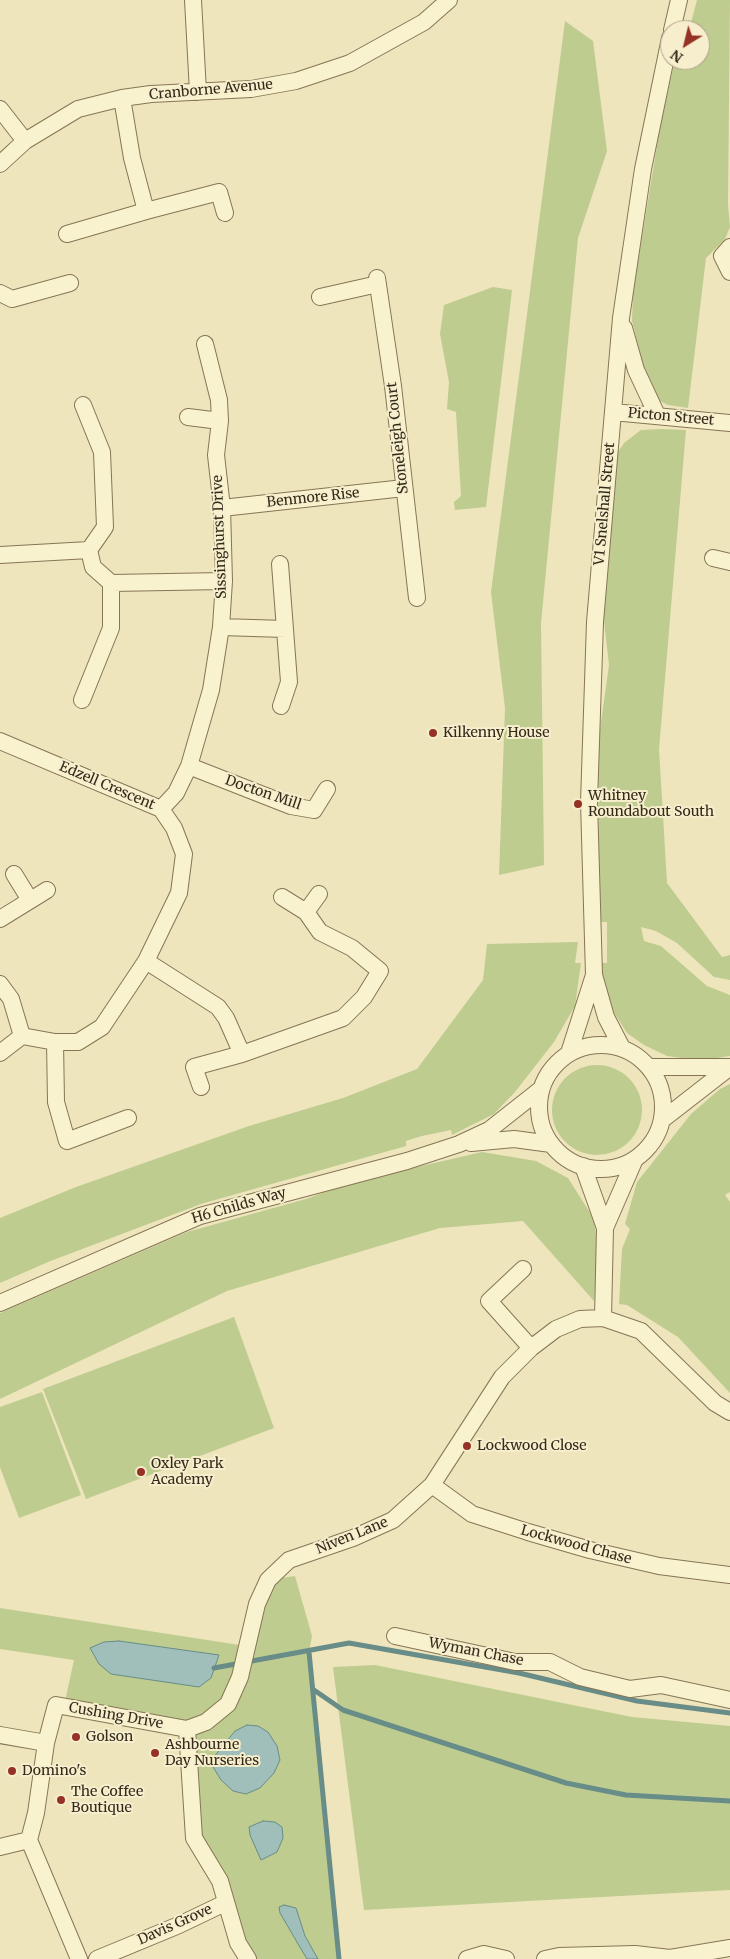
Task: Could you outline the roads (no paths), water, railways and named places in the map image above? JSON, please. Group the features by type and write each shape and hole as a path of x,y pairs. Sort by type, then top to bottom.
{"street":[{"path":"193,0 198,92"},
{"name":"Cranborne Avenue","path":"0,164 25,141 78,109 122,98 151,94 251,89 287,82 350,63 424,22 449,0"},
{"path":"674,20 679,0"},
{"name":"V1 Snelshall Street","path":"622,1048 606,1017 594,975 589,802 595,622 621,318 643,169 663,70"},
{"path":"122,98 132,158 146,211"},
{"path":"0,109 25,141"},
{"path":"67,234 219,192 225,213"},
{"path":"730,246 722,256 730,272"},
{"name":"Stoneleigh Court","path":"320,297 378,281 393,386 417,598"},
{"path":"0,293 12,299 70,283"},
{"path":"621,318 636,370 657,416"},
{"name":"Sissinghurst Drive","path":"160,809 176,793 189,766 211,690 221,627 224,581 222,508 216,456 220,421 219,400 205,344"},
{"path":"83,405 102,452 105,527 89,550"},
{"name":"Picton Street","path":"612,412 730,423"},
{"path":"188,417 220,421"},
{"name":"Benmore Rise","path":"222,508 404,488"},
{"path":"0,555 89,550"},
{"path":"82,700 111,628 111,584 94,567 89,550"},
{"path":"713,558 730,562"},
{"path":"280,564 289,682 281,706"},
{"path":"111,584 224,581"},
{"path":"221,627 285,629"},
{"name":"Edzell Crescent","path":"0,741 160,809 174,828 184,854 179,893 146,961 102,1027 78,1042 54,1042 22,1036"},
{"name":"Docton Mill","path":"189,766 291,806 314,810 327,790"},
{"path":"14,874 30,900"},
{"path":"0,918 47,890"},
{"path":"306,912 319,894"},
{"path":"201,1087 194,1067 242,1054 343,1018 364,997 380,971 352,948 320,932 306,912 282,898"},
{"path":"146,961 218,1007 226,1018 242,1054"},
{"name":"V1 Snelshall Street","path":"569,1053 594,975"},
{"path":"0,984 11,999 22,1036 0,1053"},
{"path":"54,1042 56,1102 67,1141 128,1118"},
{"path":"604,1044 622,1048 637,1056 649,1067 659,1083 663,1101 662,1120 657,1135 647,1149 635,1159 618,1167 600,1169 583,1166 565,1158 551,1144 542,1127 539,1108 541,1089 547,1075 557,1062 569,1053 586,1046 604,1044"},
{"path":"649,1067 730,1067 662,1120"},
{"name":"H6 Childs Way","path":"0,1303 200,1216 407,1161 459,1144 489,1130 541,1089"},
{"name":"H6 Childs Way","path":"459,1144 514,1139 551,1144"},
{"path":"605,1228 635,1159"},
{"path":"583,1166 605,1228 603,1318 640,1330 715,1403 730,1412"},
{"path":"524,1269 489,1301 531,1348"},
{"name":"Niven Lane","path":"186,1729 206,1722 228,1704 240,1677 258,1604 268,1580 289,1560 353,1538 393,1520 432,1485 502,1377 531,1348 556,1329 572,1322 580,1319 603,1318"},
{"name":"Lockwood Chase","path":"432,1485 472,1514 528,1532 590,1550 659,1566 730,1575"},
{"name":"Wyman Chase","path":"395,1636 515,1662 550,1662 580,1677 630,1689 661,1685 730,1700"},
{"name":"Cushing Drive","path":"46,1743 56,1705 186,1729"},
{"path":"186,1729 194,1838 220,1881 238,1943 248,1959"},
{"path":"0,1735 46,1743 36,1812 29,1840 79,1959"},
{"path":"0,1847 29,1840"},
{"name":"Davis Grove","path":"97,1959 179,1925 225,1902"},
{"path":"545,1959 559,1956 635,1954 670,1958 730,1948"},
{"path":"467,1959 484,1954 506,1959"}],"water":[{"path":"119,1641 219,1655 211,1678 199,1687 111,1674 99,1664 90,1648 104,1642"},
{"path":"247,1725 258,1726 268,1732 277,1746 280,1760 274,1773 260,1788 246,1794 233,1791 221,1780 213,1767 213,1758 235,1731"},
{"path":"263,1821 275,1822 282,1827 283,1838 277,1852 261,1860 250,1835 249,1827"},
{"path":"284,1905 296,1908 305,1936 318,1959 307,1959 280,1913 279,1907"}],"waterway":[{"path":"214,1668 349,1643 519,1673 637,1701 730,1713"},
{"path":"309,1652 339,1959"},
{"path":"314,1690 343,1710 566,1783 626,1795 730,1801"}],"place":[{"name":"Kilkenny House","path":"433,733"},
{"name":"Whitney Roundabout South","path":"578,804"},
{"name":"Lockwood Close","path":"467,1446"},
{"name":"Oxley Park Academy","path":"141,1472"},
{"name":"Golson","path":"76,1737"},
{"name":"Ashbourne Day Nurseries","path":"155,1753"},
{"name":"Domino's","path":"12,1771"},
{"name":"The Coffee Boutique","path":"61,1800"}]}
